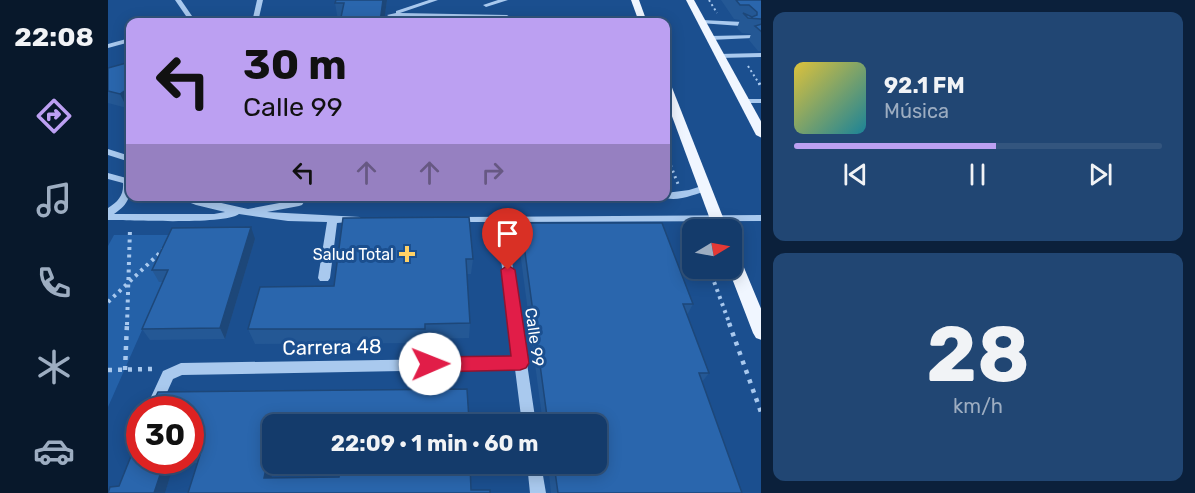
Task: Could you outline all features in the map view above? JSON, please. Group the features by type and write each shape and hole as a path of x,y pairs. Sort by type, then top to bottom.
{"main road":[{"path":"635,0 642,18"},
{"path":"690,0 761,133"},
{"path":"670,96 717,219"},
{"path":"740,279 761,330"}],"street":[{"path":"179,0 189,18"},
{"path":"256,18 260,0"},
{"path":"391,18 435,0"},
{"path":"486,5 505,0"},
{"path":"702,22 744,24 746,28"},
{"path":"710,38 753,36"},
{"path":"108,46 126,41"},
{"path":"719,56 761,56"},
{"path":"743,101 761,100"},
{"path":"108,152 126,158"},
{"path":"108,176 126,181"},
{"path":"670,196 705,188"},
{"path":"108,215 126,196"},
{"path":"196,201 243,213 279,218 369,219"},
{"path":"108,215 214,217 306,201"},
{"path":"742,221 761,218"},
{"path":"324,278 332,219"},
{"path":"446,219 682,223"},
{"name":"Calle 99","path":"501,219 528,414"},
{"name":"Carrera 48","path":"181,369 520,363"},
{"path":"158,396 168,375 181,369"},
{"path":"535,474 538,493"}],"path":[{"path":"670,164 676,179"},
{"path":"125,370 130,228"},
{"path":"108,302 170,244"},
{"path":"713,279 761,412"},
{"path":"108,370 181,369"}],"shaded area":[{"path":"114,235 184,235 108,407 108,246"}],"building":[{"path":"336,0 383,0 381,18 341,18 344,3 335,3"},
{"path":"736,0 761,0 761,19 748,18 743,13 752,17 757,15 757,12 749,5 740,5"},
{"path":"126,63 126,90 120,94 108,91 108,68"},
{"path":"469,217 473,259 466,259 470,323 425,324 425,329 248,329 260,287 334,286 343,218"},
{"path":"519,223 662,223 693,304 683,304 709,373 699,373 742,493 558,493 555,474 607,474 607,414 547,414"},
{"path":"251,227 220,328 142,329 168,270 152,270 172,228"},
{"path":"467,389 469,414 262,414 262,474 265,474 264,478 339,477 339,474 470,474 471,490 490,490 490,493 188,493 194,474 204,474 204,396 156,396 158,392"},
{"path":"126,468 126,474 160,474 154,493 108,493 110,487 119,486"}],"place":[{"name":"Salud Total","path":"407,254"}],"route":[{"path":"430,364 520,363 508,270"}]}
